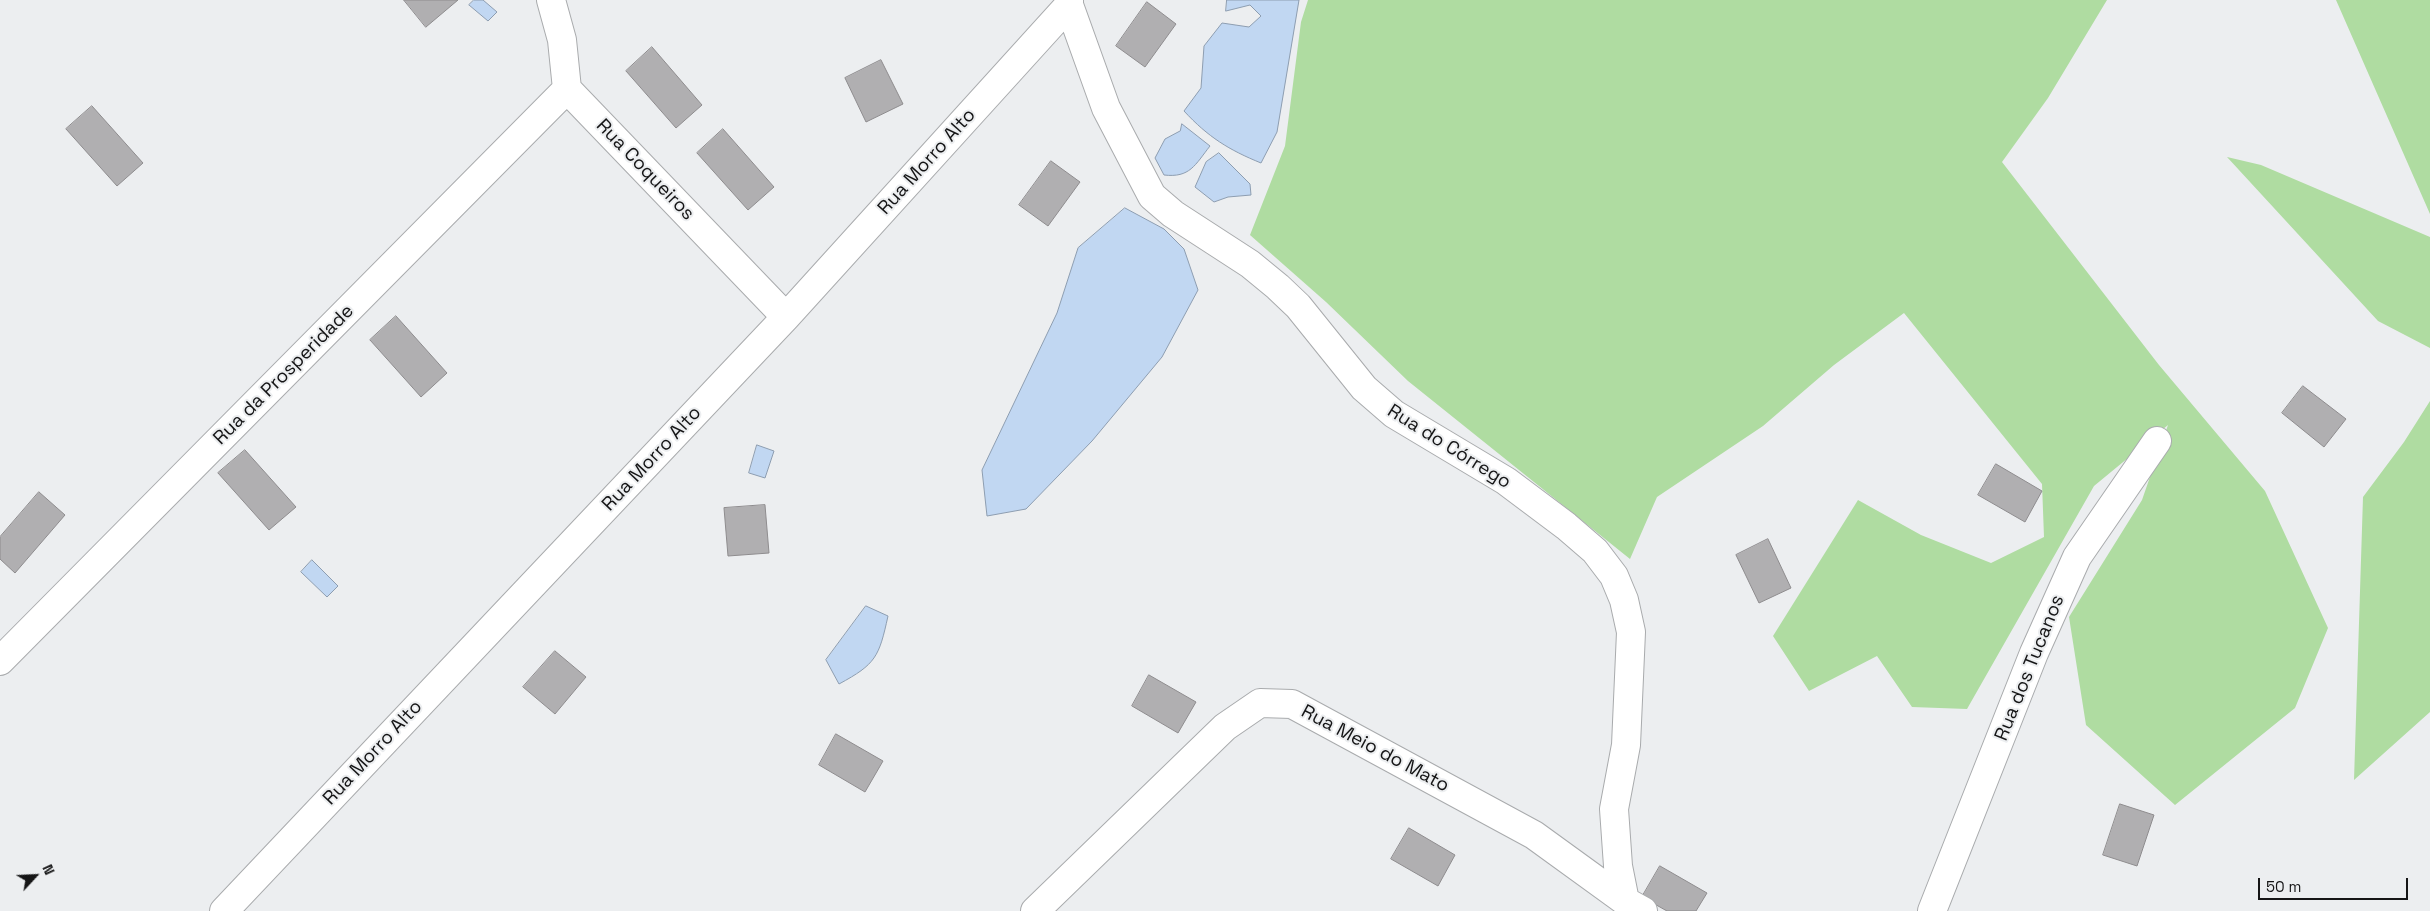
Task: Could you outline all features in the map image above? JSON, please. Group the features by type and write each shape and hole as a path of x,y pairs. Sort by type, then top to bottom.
{"street":[{"path":"552,0 562,40 567,89"},
{"name":"Rua Morro Alto","path":"224,911 786,317 1069,3"},
{"name":"Rua do Córrego","path":"1069,3 1106,108 1152,196 1173,214 1250,264 1278,287 1298,306 1364,388 1394,414 1444,446 1506,481 1595,551 1614,576 1624,600 1631,632 1626,744 1614,809 1618,866 1634,906"},
{"name":"Rua Coqueiros","path":"567,89 786,317"},
{"name":"Rua da Prosperidade","path":"0,661 567,89"},
{"name":"Rua dos Tucanos","path":"1932,911 2034,653 2077,557 2157,441"},
{"name":"Rua Meio do Mato","path":"1036,911 1225,726 1260,703 1292,704 1534,835 1634,906"}],"green space":[{"path":"1308,0 2107,0 2048,98 2002,162 2159,365 2265,491 2328,628 2295,708 2175,805 2086,725 2069,617 2142,500 2168,425 2094,486 1967,709 1912,707 1877,656 1809,691 1773,636 1858,500 1921,535 1991,563 2044,537 2042,484 1904,313 1834,365 1763,426 1657,497 1630,559 1408,381 1326,302 1250,235 1285,146 1301,22"},
{"path":"2336,0 2430,0 2430,214"},
{"path":"2227,157 2261,165 2430,237 2430,348 2378,321"},
{"path":"2430,401 2430,712 2354,780 2363,497 2404,442"}],"water":[{"path":"474,0 483,0 497,12 488,21 469,5"},
{"path":"1227,0 1299,0 1277,132 1261,163 1220,142 1184,111 1201,88 1204,46 1222,23 1249,27 1261,16 1250,5 1226,11"},
{"path":"1182,124 1210,146 1191,169 1180,174 1164,175 1155,158 1165,139 1180,131"},
{"path":"1219,153 1250,184 1251,195 1228,197 1214,202 1195,187 1206,162"},
{"path":"1125,208 1164,229 1184,249 1198,290 1162,357 1092,441 1026,509 987,516 982,470 1057,313 1078,248"},
{"path":"757,445 774,451 765,478 749,473"},
{"path":"312,560 338,586 327,597 301,572"},
{"path":"866,606 888,616 882,641 874,658 868,665 839,684 826,660"}],"building":[{"path":"404,0 458,0 426,27"},
{"path":"1147,2 1176,24 1145,67 1116,46"},
{"path":"652,47 702,105 676,128 626,71"},
{"path":"881,60 903,104 866,122 845,78"},
{"path":"92,106 143,163 117,186 66,129"},
{"path":"723,129 774,187 748,210 697,153"},
{"path":"1051,161 1080,182 1048,226 1019,205"},
{"path":"396,316 447,373 421,397 370,340"},
{"path":"2303,386 2346,419 2324,447 2282,413"},
{"path":"245,450 296,507 269,530 218,473"},
{"path":"1996,464 2042,491 2025,522 1978,495"},
{"path":"39,492 65,515 15,573 0,559 0,537"},
{"path":"765,505 769,553 728,556 724,508"},
{"path":"1768,539 1791,588 1759,603 1736,555"},
{"path":"555,651 586,677 555,714 523,687"},
{"path":"1149,675 1196,702 1178,733 1132,706"},
{"path":"836,734 883,761 865,792 819,765"},
{"path":"2120,804 2154,815 2137,866 2103,855"},
{"path":"1409,828 1455,855 1438,886 1391,859"},
{"path":"1660,866 1707,893 1696,911 1667,911 1642,897"}]}
